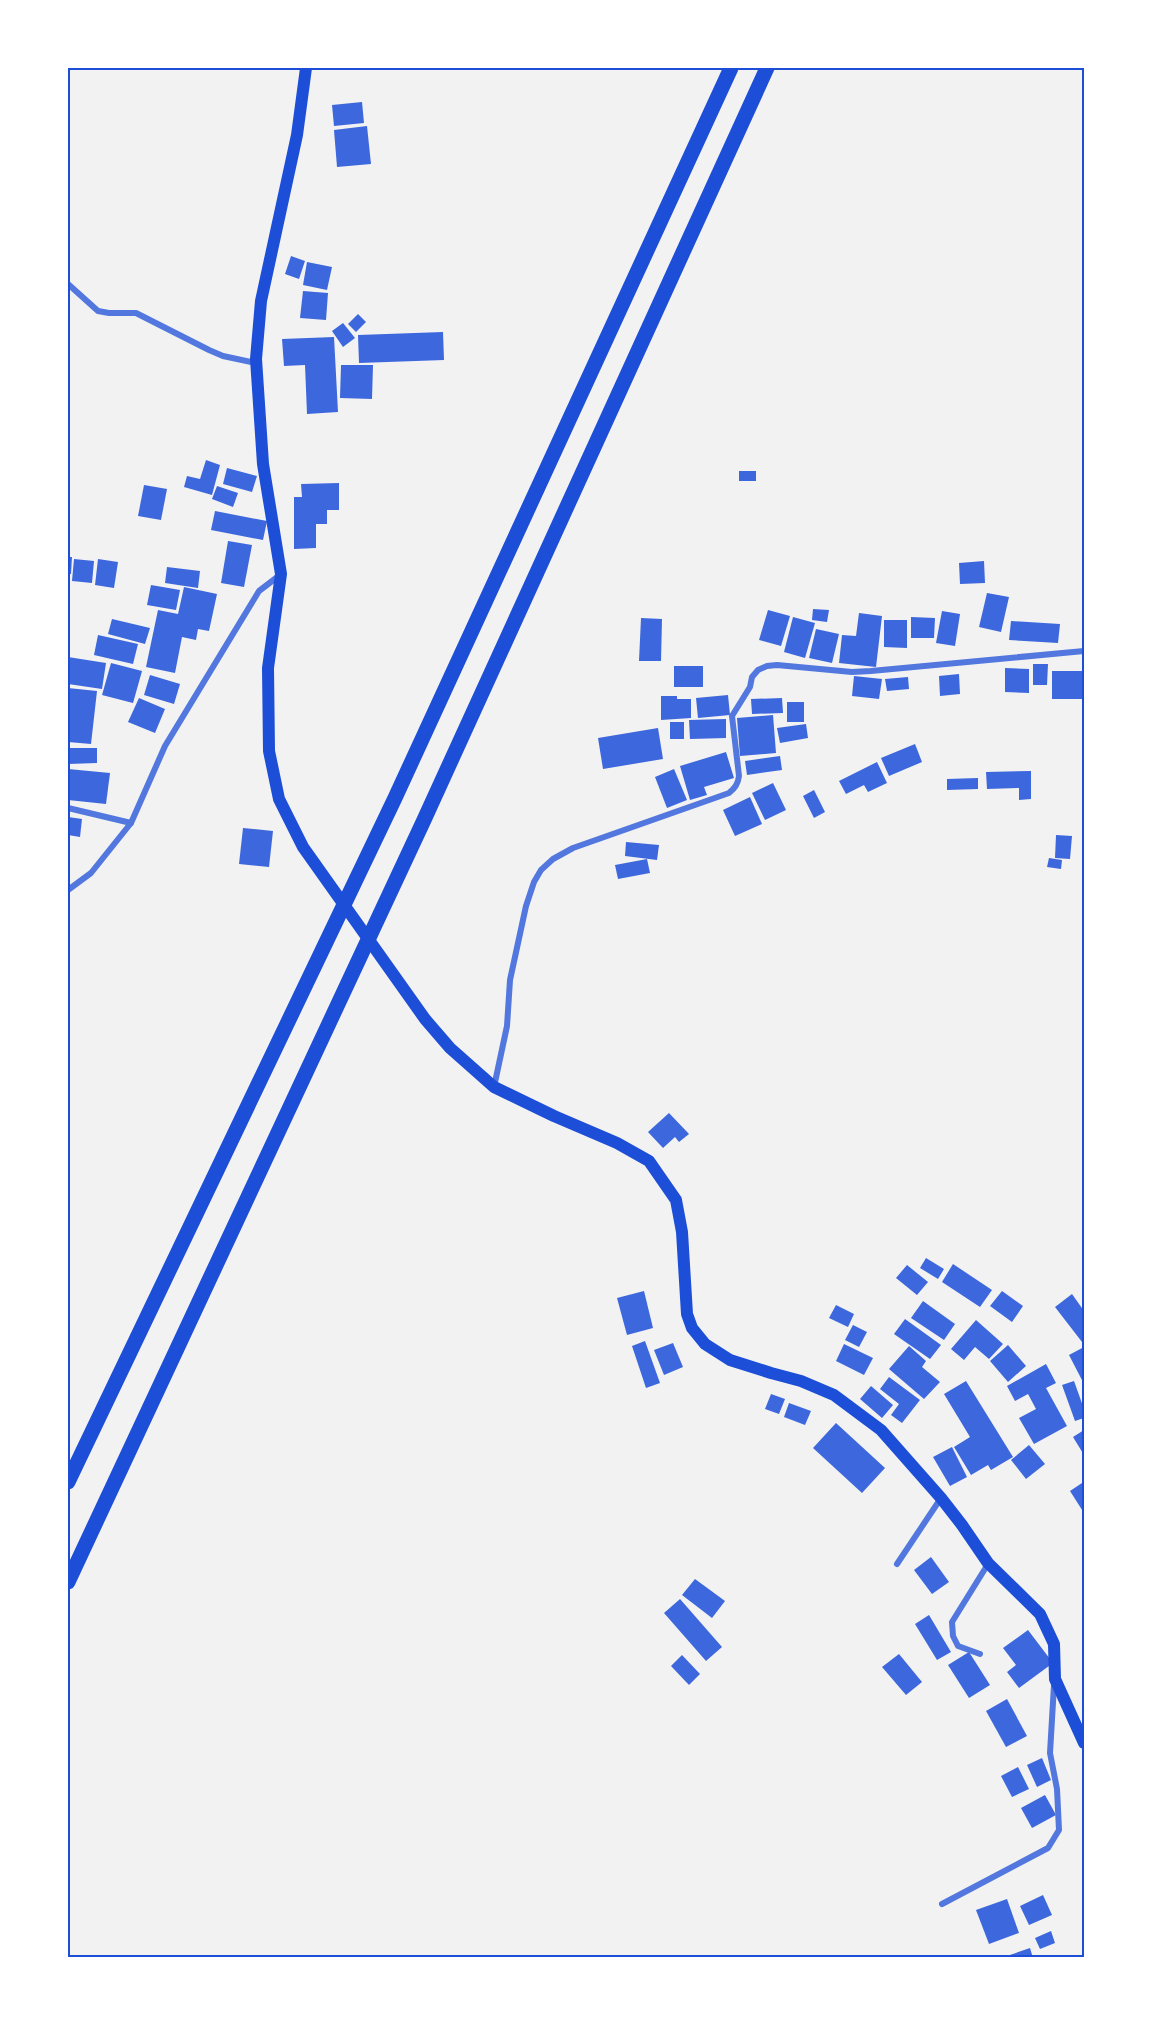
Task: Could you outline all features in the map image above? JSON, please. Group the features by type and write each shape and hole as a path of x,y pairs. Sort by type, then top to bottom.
{"highway":[{"path":"68,1482 395,798 731,68"},
{"path":"68,1582 424,820 767,68"}],"main road":[{"path":"306,68 297,135 261,301 256,363 263,464 281,574 268,668 269,751 279,799 303,847 425,1019 450,1048 494,1087 617,1143 649,1161 676,1200 682,1232 687,1314 697,1335 716,1353 730,1360 801,1381 834,1395 881,1430 941,1498 988,1563 1040,1614 1054,1644 1055,1679 1084,1743"}],"street":[{"path":"68,284 98,311 136,313 223,356 256,363"},
{"path":"68,890 91,873 131,823 165,746 259,591 281,574"},
{"path":"494,1087 507,1026 510,980 526,906 534,882 541,870 553,858 573,848 734,790 739,776 732,716 750,687 752,676 758,670 766,666 777,665 852,672 871,671 1084,651"},
{"path":"68,808 131,823"},
{"path":"897,1564 941,1498"},
{"path":"980,1654 958,1646 953,1636 952,1622 988,1563"},
{"path":"942,1904 1048,1848 1059,1830 1058,1789 1050,1753 1055,1679"}],"building":[{"path":"362,102 364,123 334,126 332,105"},
{"path":"367,126 371,164 337,167 334,130"},
{"path":"291,256 305,261 299,279 285,274"},
{"path":"307,262 332,267 327,290 303,285"},
{"path":"303,291 328,293 326,320 300,318"},
{"path":"358,314 366,322 356,332 348,324"},
{"path":"343,323 355,338 343,347 332,331"},
{"path":"443,332 444,360 359,363 358,335"},
{"path":"334,337 338,412 307,414 305,365 284,366 282,339"},
{"path":"341,365 373,365 372,399 340,398"},
{"path":"206,460 220,465 212,495 184,487 187,476 200,479"},
{"path":"227,468 257,476 252,492 223,484"},
{"path":"739,471 756,471 756,481 739,481"},
{"path":"339,483 339,510 327,510 327,524 316,524 316,548 294,549 294,497 302,497 301,484"},
{"path":"144,485 167,489 161,520 138,516"},
{"path":"217,486 238,493 233,507 212,499"},
{"path":"215,511 267,521 263,540 211,530"},
{"path":"228,541 252,545 244,587 221,583"},
{"path":"68,557 72,557 71,574 68,574"},
{"path":"74,559 94,561 92,583 72,581"},
{"path":"98,559 118,562 114,588 95,585"},
{"path":"984,561 985,583 960,584 959,563"},
{"path":"167,567 200,571 198,588 165,583"},
{"path":"151,585 180,590 176,610 147,605"},
{"path":"184,587 217,594 209,631 198,629 196,640 182,637 175,673 146,667 158,610 178,614"},
{"path":"987,593 1009,597 1001,632 979,627"},
{"path":"813,609 829,610 827,622 812,620"},
{"path":"768,610 790,616 781,646 759,640"},
{"path":"942,611 960,614 955,646 936,643"},
{"path":"859,613 882,616 876,667 839,663 842,635 856,636"},
{"path":"793,617 815,623 805,658 784,652"},
{"path":"911,617 935,618 934,638 911,638"},
{"path":"641,618 662,619 661,661 639,661"},
{"path":"112,619 150,628 145,644 108,634"},
{"path":"884,620 907,620 907,648 884,647"},
{"path":"1011,621 1060,624 1058,643 1009,640"},
{"path":"816,629 839,634 832,663 809,658"},
{"path":"98,635 138,644 133,664 94,655"},
{"path":"68,657 106,663 102,689 68,684"},
{"path":"111,663 142,671 133,703 102,695"},
{"path":"1033,664 1048,664 1047,685 1033,685"},
{"path":"674,666 703,666 703,687 674,687"},
{"path":"1005,668 1029,669 1029,693 1005,692"},
{"path":"1052,671 1084,671 1084,699 1052,699"},
{"path":"959,674 960,694 940,696 939,676"},
{"path":"150,675 180,684 174,704 144,695"},
{"path":"854,676 882,679 879,699 852,696"},
{"path":"908,677 909,689 887,691 885,679"},
{"path":"68,688 97,691 91,744 68,742"},
{"path":"728,695 730,715 698,718 696,698"},
{"path":"661,696 691,699 691,718 661,720"},
{"path":"139,698 165,709 155,733 128,722"},
{"path":"782,698 783,713 752,714 751,699"},
{"path":"787,702 804,702 804,722 787,722"},
{"path":"773,715 776,753 740,756 737,718"},
{"path":"726,719 726,738 690,739 689,720"},
{"path":"670,722 684,722 684,739 670,739"},
{"path":"806,724 808,738 780,743 777,728"},
{"path":"658,728 663,759 603,769 598,738"},
{"path":"915,744 922,762 889,776 881,758"},
{"path":"68,748 97,748 97,763 68,764"},
{"path":"726,752 734,778 704,787 707,795 690,800 680,766"},
{"path":"780,756 782,770 747,775 745,761"},
{"path":"877,762 887,783 868,792 864,785 846,794 839,781"},
{"path":"68,769 110,773 106,804 68,800"},
{"path":"674,769 687,800 667,808 655,777"},
{"path":"1031,771 1031,799 1019,800 1019,788 987,789 986,772"},
{"path":"978,778 978,789 947,790 947,779"},
{"path":"773,783 786,810 765,820 752,793"},
{"path":"814,790 825,812 814,818 803,796"},
{"path":"750,797 762,824 735,836 723,810"},
{"path":"68,817 82,819 80,837 68,835"},
{"path":"243,828 273,831 269,867 239,864"},
{"path":"1056,835 1072,836 1070,859 1055,858"},
{"path":"626,842 659,845 657,860 625,856"},
{"path":"1049,858 1062,860 1061,869 1047,867"},
{"path":"647,859 650,873 618,879 615,865"},
{"path":"669,1113 689,1134 679,1142 675,1137 663,1148 648,1132"},
{"path":"926,1258 944,1269 938,1279 920,1268"},
{"path":"953,1264 992,1290 980,1307 942,1282"},
{"path":"907,1265 928,1282 917,1295 896,1278"},
{"path":"644,1291 653,1328 627,1335 617,1298"},
{"path":"1002,1291 1023,1306 1012,1322 990,1306"},
{"path":"1072,1294 1084,1311 1084,1340 1082,1342 1055,1307"},
{"path":"923,1301 955,1324 944,1340 911,1318"},
{"path":"836,1305 854,1314 848,1327 829,1318"},
{"path":"905,1319 941,1345 930,1359 894,1334"},
{"path":"976,1320 1003,1344 989,1359 975,1347 964,1360 951,1349"},
{"path":"853,1325 867,1332 859,1347 845,1340"},
{"path":"645,1341 660,1383 646,1388 632,1346"},
{"path":"673,1343 683,1367 664,1375 654,1350"},
{"path":"844,1344 873,1358 864,1375 836,1361"},
{"path":"1008,1345 1026,1366 1008,1382 990,1361"},
{"path":"909,1346 926,1361 922,1367 940,1382 924,1399 889,1369"},
{"path":"1084,1347 1084,1384 1069,1355"},
{"path":"1046,1364 1056,1383 1046,1388 1067,1426 1034,1444 1019,1418 1036,1409 1028,1394 1015,1401 1007,1386"},
{"path":"889,1377 920,1400 902,1423 891,1415 899,1404 880,1389"},
{"path":"966,1381 1013,1457 991,1470 988,1465 971,1475 954,1447 970,1437 944,1394"},
{"path":"1074,1381 1084,1409 1084,1418 1075,1421 1062,1385"},
{"path":"871,1386 893,1405 882,1418 860,1399"},
{"path":"771,1394 785,1399 779,1414 765,1409"},
{"path":"789,1403 811,1411 805,1425 784,1417"},
{"path":"836,1423 885,1468 862,1493 813,1448"},
{"path":"1084,1430 1084,1455 1073,1437"},
{"path":"1029,1445 1045,1464 1026,1479 1011,1460"},
{"path":"952,1447 967,1477 950,1486 933,1457"},
{"path":"1082,1483 1084,1487 1084,1513 1070,1491"},
{"path":"931,1557 949,1582 932,1594 914,1570"},
{"path":"695,1579 725,1601 712,1618 682,1595"},
{"path":"680,1599 722,1647 706,1661 664,1613"},
{"path":"929,1615 951,1652 937,1660 915,1624"},
{"path":"1028,1630 1053,1663 1019,1688 1007,1672 1016,1665 1003,1648"},
{"path":"969,1652 990,1685 969,1698 948,1665"},
{"path":"899,1654 922,1682 906,1695 882,1667"},
{"path":"682,1655 700,1674 689,1685 671,1666"},
{"path":"1007,1699 1027,1736 1006,1747 986,1711"},
{"path":"1042,1758 1051,1780 1037,1787 1027,1765"},
{"path":"1018,1767 1029,1789 1012,1797 1001,1776"},
{"path":"1045,1795 1056,1815 1032,1828 1021,1808"},
{"path":"1043,1895 1052,1915 1029,1925 1020,1906"},
{"path":"1007,1899 1019,1933 989,1944 976,1910"},
{"path":"1051,1931 1055,1943 1040,1949 1035,1938"},
{"path":"1030,1948 1033,1958 1004,1958 1004,1957"}]}
